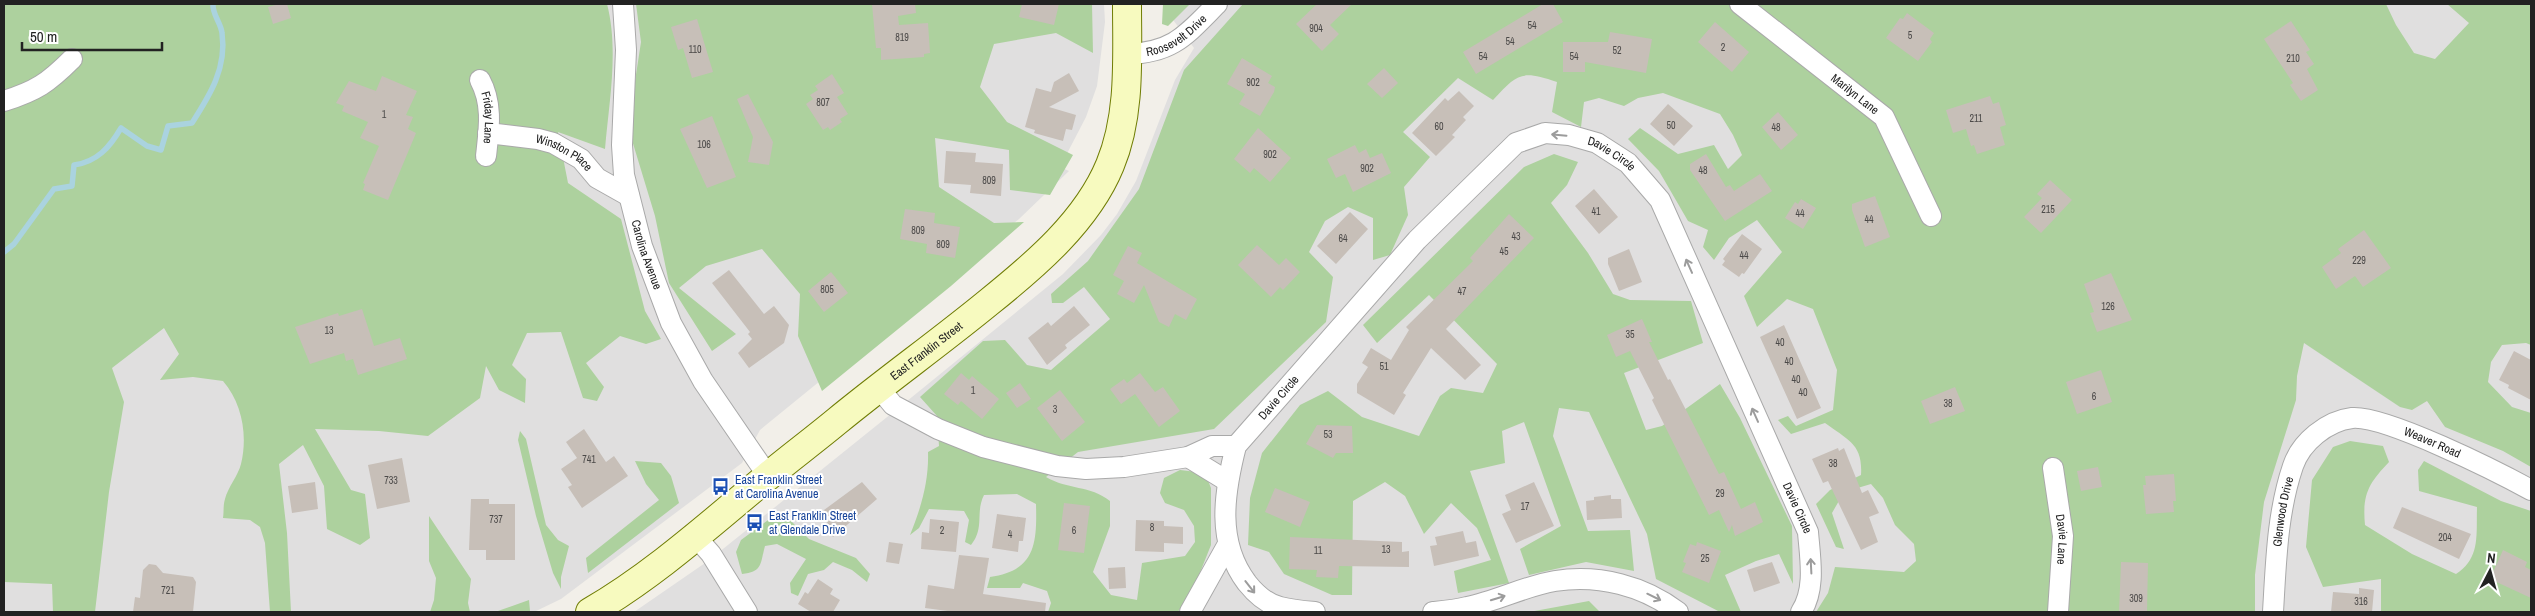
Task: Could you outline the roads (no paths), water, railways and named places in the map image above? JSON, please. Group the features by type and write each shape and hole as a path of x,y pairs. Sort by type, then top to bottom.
{"main road":[{"name":"East Franklin Street","path":"590,612 696,537 768,476 878,388 928,352 1031,268 1068,229 1095,194 1110,164 1122,118 1127,54 1126,4"}],"street":[{"name":"Carolina Avenue","path":"623,4 626,50 622,145 629,196 656,286 671,323 702,381 768,476"},
{"name":"Roosevelt Drive","path":"1127,54 1152,52 1177,43 1216,4"},
{"name":"Marilyn Lane","path":"1740,4 1884,117 1932,216"},
{"path":"4,101 27,94 49,82 72,59"},
{"name":"Friday Lane","path":"480,80 487,93 489,106 486,156"},
{"name":"Winston Place","path":"488,133 538,139 553,143 582,160 597,178 629,196"},
{"name":"Davie Circle","path":"1315,612 1279,607 1255,594 1235,568 1228,544 1225,519 1227,481 1236,446 1417,240 1516,143 1545,134 1569,135 1597,143 1628,163 1660,200 1808,532 1812,571 1807,603 1802,612"},
{"path":"878,388 893,405 938,429 983,447 1028,460 1086,468 1124,467 1188,457 1212,446 1236,446"},
{"name":"Weaver Road","path":"2329,425 2353,418 2384,423 2500,474 2531,490"},
{"name":"Glenwood Drive","path":"2273,612 2278,532 2293,464 2308,440 2329,425"},
{"path":"1188,457 1227,481"},
{"name":"Davie Lane","path":"2053,468 2063,536 2058,612"},
{"path":"696,537 711,554 747,612"},
{"path":"1190,612 1228,544"},
{"path":"1433,612 1467,607 1556,581 1586,580 1616,582 1639,590 1666,603 1678,612"}],"waterway":[{"path":"4,252 14,244 54,189 72,186 74,165 90,161 96,157 107,147 121,128 147,146 161,150 168,126 192,123 216,81 222,58 222,33 213,4"}],"place":[{"name":"East Franklin Street at Carolina Avenue","path":"721,487"},
{"name":"East Franklin Street at Glendale Drive","path":"755,523"}]}
